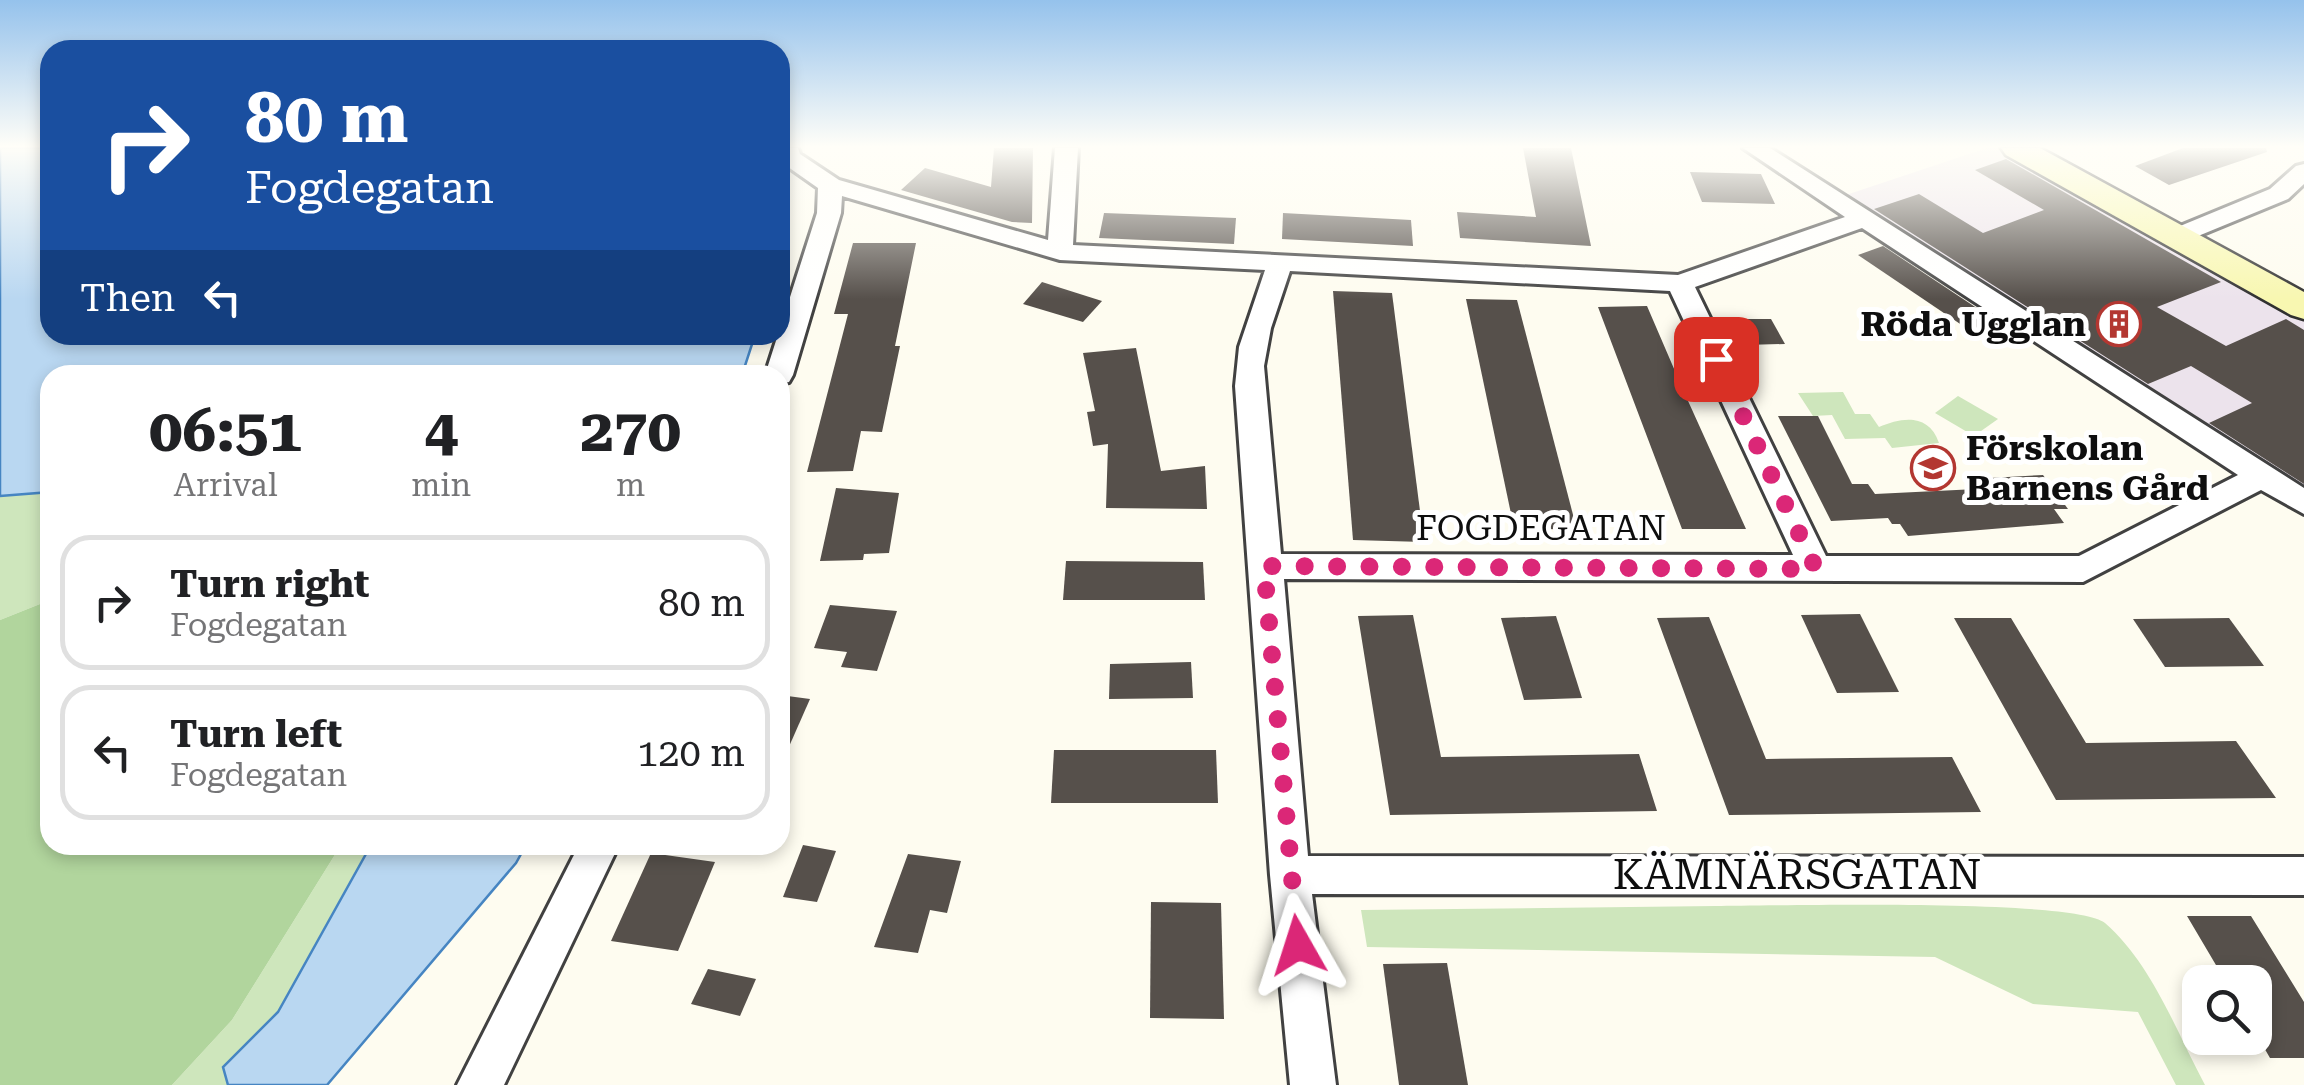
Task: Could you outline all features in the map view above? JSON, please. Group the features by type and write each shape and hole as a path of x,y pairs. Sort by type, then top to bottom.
{"main road":[{"path":"2123,199 2304,280"},
{"path":"2141,199 2304,307"}],"street":[{"path":"790,339 829,213 830,199"},
{"path":"877,199 1060,252 1680,283 1864,219"},
{"path":"1060,252 1063,199"},
{"path":"1833,199 2304,503"},
{"path":"2191,231 2269,199"},
{"path":"1281,261 1249,351 1247,376 1256,436 1290,875 1313,1085"},
{"path":"1680,283 1816,569"},
{"name":"FOGDEGATAN","path":"1264,566 2083,570 2263,476"},
{"path":"480,1085 594,855"},
{"name":"KÄMNÄRSGATAN","path":"1290,875 2304,876"}],"shaded area":[{"name":"Röda Ugglan","path":"1847,199 2092,199 2304,320 2304,488"}],"green space":[{"path":"1843,392 1855,414 1870,414 1879,427 1905,420 1922,422 1939,443 1892,448 1885,438 1845,439 1832,415 1813,416 1798,393"},
{"path":"1958,396 1998,419 1974,436 1935,413"},
{"path":"40,493 40,604 0,620 0,496"},
{"path":"40,604 40,855 335,855 232,1020 172,1085 0,1085 0,620"},
{"path":"335,855 365,855 278,1012 223,1067 228,1085 172,1085 232,1020"},
{"path":"1856,905 1984,907 2082,915 2105,923 2136,958 2182,1039 2182,1055 2190,1055 2205,1085 2176,1085 2138,1012 2033,1004 1935,957 1367,947 1361,910"}],"water":[{"path":"0,199 40,199 40,345 752,345 745,365 40,365 40,493 0,496"},
{"path":"365,855 520,855 327,1085 228,1085 223,1067 278,1012"}],"building":[{"path":"931,199 1032,199 1032,223 1012,222"},
{"path":"1533,199 1581,199 1591,246 1460,238 1457,212 1536,217"},
{"path":"1701,199 1772,199 1775,204 1702,202"},
{"name":"Röda Ugglan","path":"1905,199 1927,199 1983,233 2044,210 2024,199 2075,199 2221,282 2157,307 2226,346 2286,319 2304,330 2304,484 2209,423 2252,403 2191,366 2148,384 1874,209"},
{"path":"1104,213 1236,218 1234,244 1099,238"},
{"path":"1283,213 1411,220 1413,246 1282,239"},
{"path":"853,243 916,243 895,346 900,346 882,432 861,431 853,471 807,472 848,314 834,314"},
{"path":"1883,246 2001,324 1975,334 1858,255"},
{"path":"1042,282 1102,301 1083,322 1023,304"},
{"path":"1333,291 1392,293 1424,542 1353,540"},
{"path":"1466,299 1517,300 1577,530 1514,528"},
{"path":"1647,306 1746,529 1682,529 1598,307"},
{"path":"1731,319 1771,319 1785,344 1744,345"},
{"path":"1136,348 1161,471 1205,466 1207,509 1106,508 1108,444 1093,446 1087,412 1095,411 1083,353"},
{"path":"1778,416 1818,416 1852,484 1868,484 1875,494 1997,488 1990,478 2043,475 2068,509 2054,509 2064,523 1908,536 1900,524 1892,524 1888,518 1831,521"},
{"path":"836,488 899,493 889,553 864,554 863,560 820,561"},
{"path":"1066,561 1203,562 1205,600 1063,600"},
{"path":"830,605 897,611 877,671 841,667 847,652 814,648"},
{"path":"1860,614 1899,692 1837,693 1801,615"},
{"path":"1413,615 1441,757 1639,754 1657,811 1390,815 1358,616"},
{"path":"1556,616 1582,698 1524,700 1501,618"},
{"path":"1709,617 1766,759 1952,757 1981,812 1729,815 1657,618"},
{"path":"1954,618 2011,618 2086,743 2236,741 2276,798 2056,800"},
{"path":"2229,618 2264,666 2165,667 2133,619"},
{"path":"1191,662 1193,698 1109,699 1110,664"},
{"path":"790,696 810,699 790,744"},
{"path":"1054,750 1216,750 1218,803 1051,803"},
{"path":"803,845 836,851 817,902 783,897"},
{"path":"908,854 961,861 947,913 930,910 918,953 874,947"},
{"path":"650,855 715,862 678,951 611,941"},
{"path":"1151,902 1221,903 1224,1019 1150,1018"},
{"path":"2187,916 2251,916 2304,1002 2304,1058 2268,1055 2272,1055 2272,965 2216,965"},
{"path":"1447,963 1468,1085 1399,1085 1383,964"},
{"path":"708,969 756,979 740,1016 691,1004"}],"place":[{"name":"Röda Ugglan","path":"2119,324"},
{"name":"Förskolan Barnens Gård","path":"1933,468"}],"route":[{"path":"1298,945 1264,566 1816,569 1716,359"}]}
